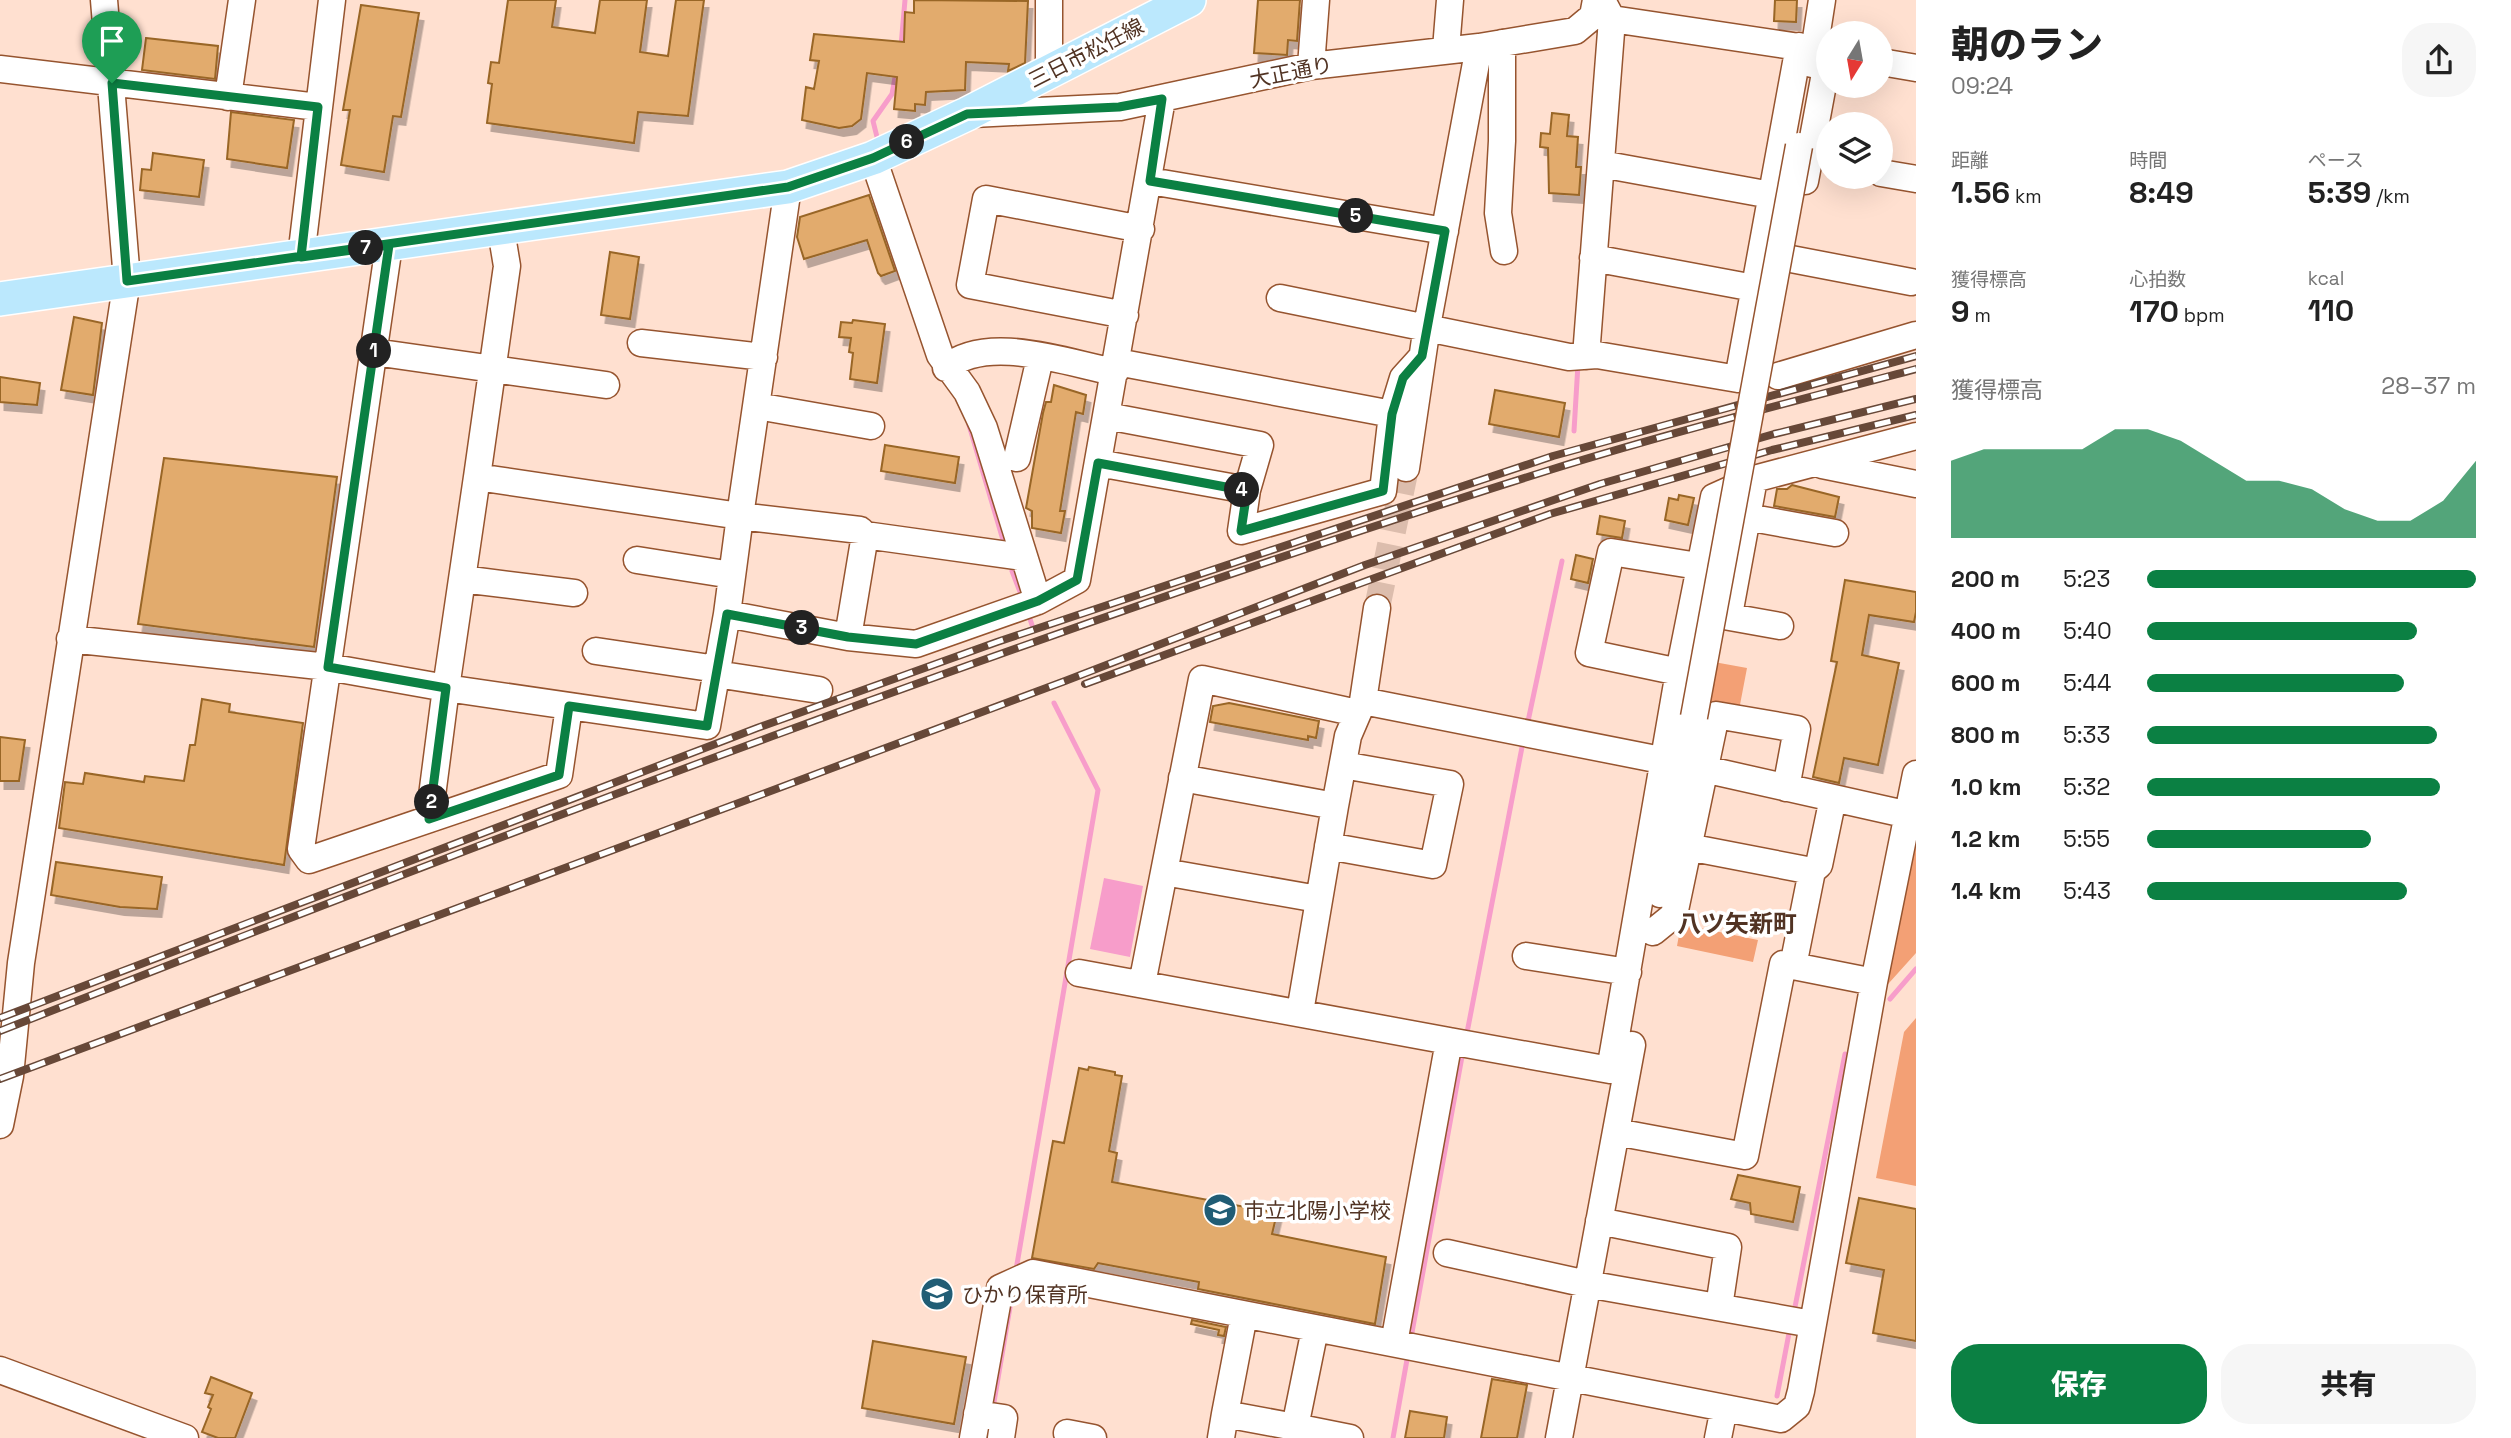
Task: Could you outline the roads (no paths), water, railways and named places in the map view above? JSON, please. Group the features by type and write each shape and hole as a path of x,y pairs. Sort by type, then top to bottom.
{"main road":[{"name":"三日市松任線","path":"0,299 501,230 788,187 873,158 967,114 1189,0"}],"street":[{"path":"0,1125 10,1076 10,967 71,639 127,281 104,0"},
{"path":"228,97 242,0"},
{"path":"301,257 332,0"},
{"path":"1049,0 1049,72"},
{"path":"1311,66 1316,0"},
{"path":"1446,49 1450,0"},
{"path":"1820,21 1822,0"},
{"path":"1582,356 1601,164 1603,6 1816,50"},
{"name":"大正通り","path":"967,114 1119,107 1311,66 1491,45 1575,31 1603,6"},
{"path":"1406,468 1427,326 1463,138 1491,45"},
{"path":"1491,45 1502,141 1498,212 1504,251"},
{"path":"1280,298 1582,356 1738,379 1771,195 1816,53"},
{"path":"1894,64 1916,68"},
{"path":"0,69 318,107"},
{"path":"1739,373 1768,379 1812,156 1816,71"},
{"path":"727,614 848,637 916,644 1038,601 1077,580 1150,181 1162,99"},
{"path":"1463,138 1502,141"},
{"path":"1559,1438 1694,717 1812,156"},
{"path":"873,158 946,368 967,392 984,428 1038,601"},
{"path":"1601,164 1771,195"},
{"path":"1893,175 1916,179"},
{"path":"1150,181 1445,231"},
{"path":"71,639 328,667 446,688 707,726 727,614 788,187"},
{"path":"1125,315 970,285 986,199 1141,229"},
{"path":"429,819 507,266 501,230"},
{"path":"1764,234 1793,250 1910,282"},
{"path":"389,245 301,849 309,860 559,775 569,706"},
{"path":"1593,258 1755,288"},
{"path":"1778,376 1916,335"},
{"path":"641,343 764,357"},
{"path":"946,368 959,358 994,349 1392,414"},
{"path":"374,352 606,385"},
{"path":"1107,416 1260,445 1247,491 1241,531 1383,491 1392,414 1403,378 1422,356"},
{"path":"1017,458 1040,358"},
{"path":"757,406 871,426"},
{"path":"1079,973 1610,1070 1666,761 1690,609 1714,497 1754,479 1916,436"},
{"path":"1098,463 1247,491"},
{"path":"1817,464 1916,484"},
{"path":"477,477 740,516 860,530 864,535 1023,557"},
{"path":"1729,615 1754,479"},
{"path":"1710,511 1835,533"},
{"path":"848,637 864,535"},
{"path":"1679,672 1589,653 1611,552 1699,566"},
{"path":"637,559 732,575"},
{"path":"462,579 574,593"},
{"path":"1300,1013 1335,806 1343,765 1360,707 1377,608"},
{"path":"1690,609 1780,626"},
{"path":"596,651 819,690"},
{"path":"1142,984 1202,679 1666,761"},
{"path":"1653,932 1674,915 1716,715 1797,729 1786,788"},
{"path":"1328,846 1433,865 1450,783 1343,765"},
{"path":"1704,769 1909,815"},
{"path":"1003,1428 975,1426 1000,1288 1033,1273 1781,1419 1797,1406 1799,1321 1874,982 1916,774"},
{"path":"1182,778 1335,806"},
{"path":"1793,965 1812,872 1819,865 1832,798"},
{"path":"1688,847 1812,872"},
{"path":"1164,872 1318,899"},
{"path":"1526,956 1628,972"},
{"path":"1616,1132 1745,1156 1783,964 1874,982"},
{"path":"1404,1345 1460,1043"},
{"path":"1599,1221 1728,1247 1719,1307"},
{"path":"1447,1253 1587,1284 1799,1321"},
{"path":"1244,1315 1223,1426 1295,1427 1350,1438"},
{"path":"1295,1427 1315,1329"},
{"path":"0,1370 185,1438"},
{"path":"1718,1438 1724,1409"},
{"path":"1067,1433 1093,1438"}],"waterway":[{"path":"901,46 905,0"},
{"path":"877,137 873,121 892,94 896,72"},
{"path":"1574,431 1578,364"},
{"path":"969,425 1003,540"},
{"path":"1527,726 1562,561"},
{"path":"1012,571 1022,597"},
{"path":"1028,613 1032,625"},
{"path":"1016,1270 1098,790 1054,703"},
{"path":"1466,1038 1523,742"},
{"path":"1890,999 1916,969"},
{"path":"1411,1338 1463,1051"},
{"path":"1794,1312 1845,1054"},
{"path":"993,1408 1010,1307"},
{"path":"1777,1396 1790,1328"},
{"path":"1393,1438 1408,1354"}],"tunnel":[{"path":"1377,608 1406,468"}],"railway":[{"path":"0,1018 757,728 997,642 1553,456 1916,356"},
{"path":"0,1031 578,808 771,736 1160,598 1598,455 1916,369"},
{"path":"0,1079 1065,681 1365,565 1600,484 1774,434 1916,399"},
{"path":"1085,684 1550,514 1772,450 1916,415"}],"place":[{"name":"市立北陽小学校","path":"1220,1210"},
{"name":"ひかり保育所","path":"937,1294"}],"district":[{"name":"八ツ矢新町","path":"1737,923"}]}
